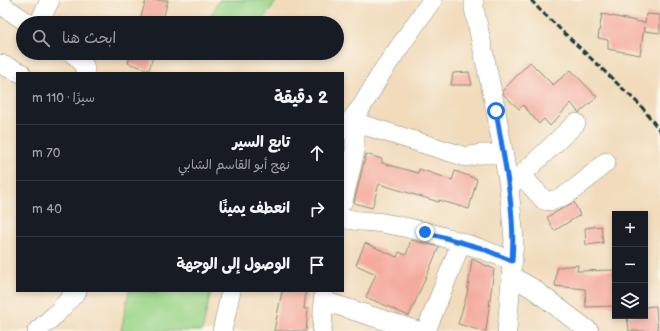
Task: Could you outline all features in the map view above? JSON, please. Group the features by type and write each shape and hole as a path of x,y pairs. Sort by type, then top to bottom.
{"street":[{"path":"42,16 50,0"},
{"path":"347,126 362,106 382,72 432,0"},
{"path":"0,4 18,16"},
{"path":"474,4 496,111 503,154 515,181 514,240 507,331"},
{"path":"80,60 83,63 85,72"},
{"path":"0,64 19,72"},
{"path":"515,181 576,124"},
{"path":"347,126 466,157 480,154 503,154"},
{"path":"347,126 355,138 344,217 357,221 388,224 425,232 481,248 511,268 532,288 589,331"},
{"path":"515,181 544,200 553,201 566,195 606,162"},
{"path":"426,331 461,243"},
{"path":"37,331 56,314 76,292"},
{"path":"222,331 231,292"},
{"path":"322,331 324,296 418,331"}],"green space":[{"path":"219,0 277,0 265,16 211,16"},
{"path":"129,292 211,292 202,331 121,331"}],"building":[{"path":"146,0 168,0 164,16 141,16"},
{"path":"602,14 645,23 646,14 660,15 660,33 644,31 644,27 640,55 608,49 608,40 598,38"},
{"path":"129,60 152,60 149,70 128,63"},
{"path":"530,62 553,85 571,70 597,97 579,113 571,103 550,126 544,119 539,124 523,105 519,109 504,95 503,90"},
{"path":"469,72 472,85 451,85 453,73"},
{"path":"366,154 382,159 382,163 418,173 419,169 452,180 455,171 477,179 469,209 439,200 439,202 379,184 372,208 354,203"},
{"path":"574,202 580,215 554,231 547,217"},
{"path":"601,226 603,243 586,245 585,228"},
{"path":"411,240 439,247 409,316 366,297 376,274 356,265 365,243 397,257 399,252 406,255"},
{"path":"472,259 494,269 486,331 458,324 467,294"},
{"path":"578,265 577,271 612,270 612,306 586,307 585,289 555,286 557,267"},
{"path":"282,292 306,292 304,309 308,309 306,331 274,331"},
{"path":"656,306 658,331 629,331 627,319 648,319 648,307"}],"railway":[{"path":"531,0 641,106 660,131"}],"route":[{"path":"425,232 481,248 512,261 514,240 509,187 496,111"}]}
